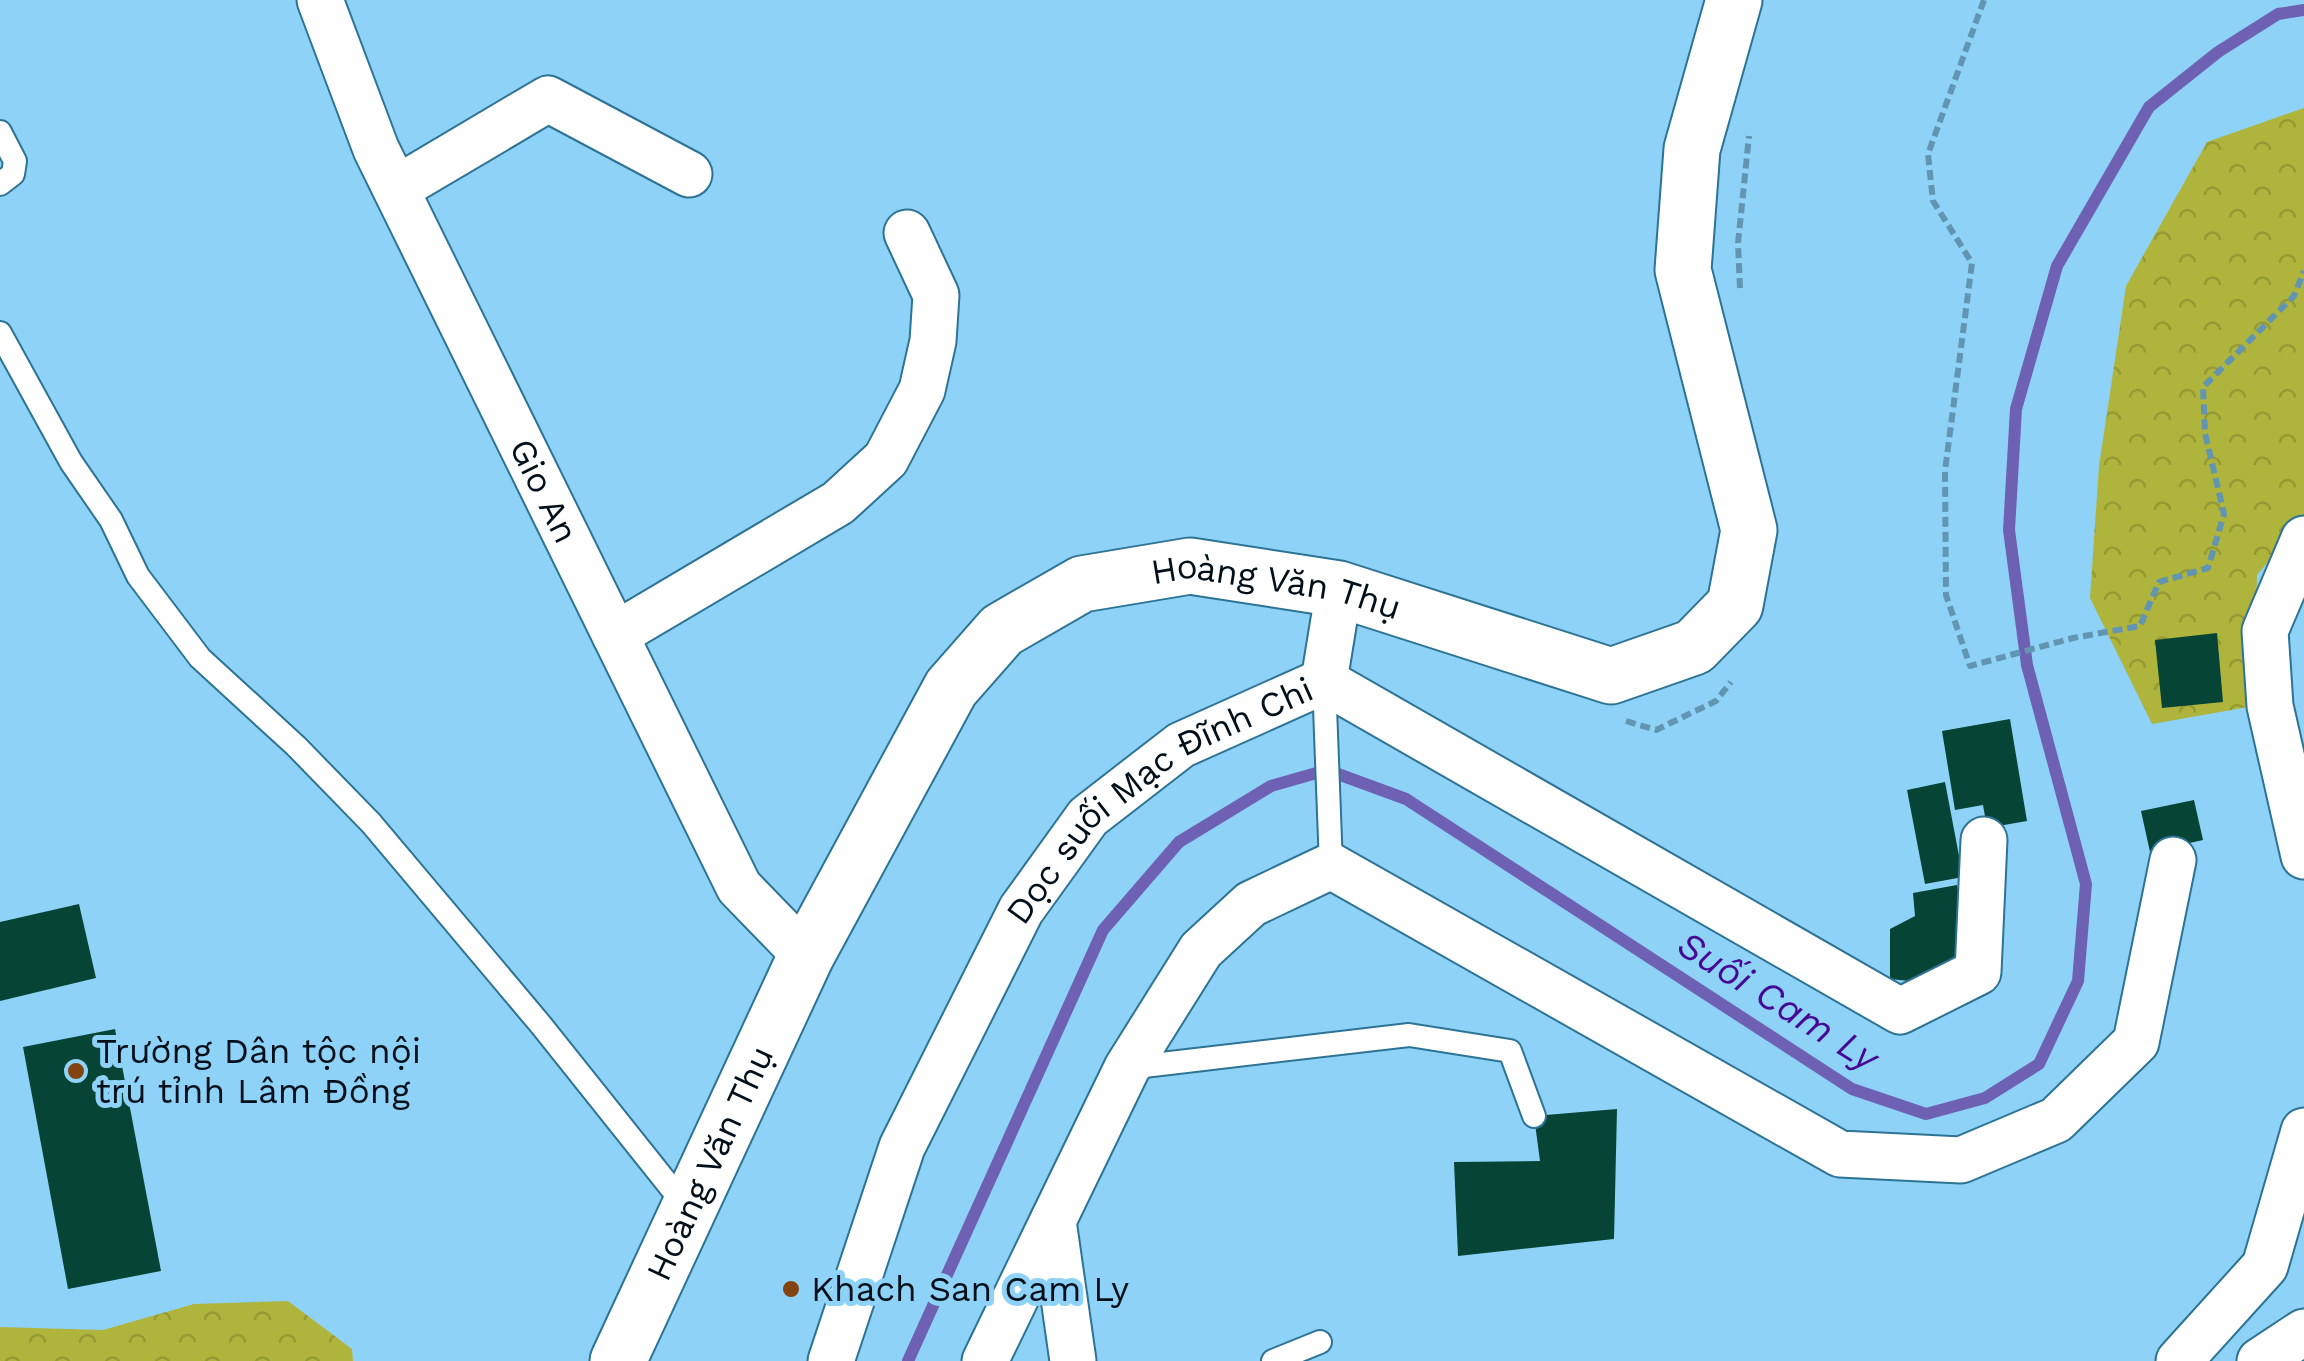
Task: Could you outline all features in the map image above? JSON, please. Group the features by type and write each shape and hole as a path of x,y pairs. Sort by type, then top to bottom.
{"main road":[{"name":"Hoàng Văn Thụ","path":"618,1361 806,956 951,688 1002,630 1082,584 1190,566 1340,589 1611,676 1694,646 1735,604 1749,530 1684,270 1692,150 1734,0"}],"street":[{"name":"Gio An","path":"320,0 376,150 739,887 806,956"},
{"path":"396,188 548,98 689,174"},
{"path":"615,634 838,503 886,459 922,390 933,342 936,295 907,232"},
{"path":"2304,539 2265,630 2270,706 2304,856"},
{"path":"1324,681 1340,589"},
{"name":"Dọc suối Mạc Đĩnh Chi","path":"831,1361 902,1147 1021,910 1088,817 1181,745 1324,681 1900,1011 1978,972 1984,840"},
{"path":"986,1361 1126,1068 1201,950 1251,904 1331,866 1840,1154 1962,1160 2056,1120 2136,1042 2172,860"},
{"path":"2179,1361 2266,1266 2304,1132"},
{"path":"1052,1221 1073,1361"},
{"path":"2260,1361 2304,1332"}],"lane":[{"path":"0,132 16,161 13,174 0,184"},
{"path":"0,332 71,462 111,520 138,576 200,658 296,746 370,824 542,1025 687,1208"},
{"path":"1324,681 1331,866"},
{"path":"1126,1068 1409,1035 1510,1050 1534,1116"},
{"path":"1273,1361 1320,1342"}],"path":[{"path":"1984,0 1928,154 1934,201 1972,263 1945,471 1946,595 1970,666 2073,638 2140,626 2159,582 2208,568 2224,514 2205,434 2204,387 2294,296 2304,271"},
{"path":"1740,296 1738,243 1750,125"},
{"path":"1623,720 1656,730 1716,701 1737,674"}],"green space":[{"path":"2304,108 2304,519 2257,575 2254,706 2152,724 2090,598 2099,466 2126,286 2207,142"},
{"path":"288,1301 352,1349 353,1361 0,1361 0,1327 103,1330 194,1304"}],"building":[{"path":"2217,633 2223,702 2162,708 2155,640"},
{"path":"2010,719 2027,821 1987,828 1983,805 1955,810 1942,731"},
{"path":"1945,782 1963,877 1925,884 1907,790"},
{"path":"2194,800 2203,840 2150,852 2141,811"},
{"path":"1957,885 1966,921 1953,967 1919,982 1890,979 1890,929 1915,916 1913,893"},
{"path":"79,904 96,978 0,1001 0,922"},
{"path":"115,1029 161,1271 68,1289 23,1047"},
{"path":"1617,1109 1614,1239 1458,1256 1454,1162 1540,1161 1534,1116"}],"waterway":[{"name":"Suối Cam Ly","path":"908,1361 1103,930 1179,842 1271,786 1327,770 1406,799 1852,1089 1926,1114 1985,1098 2039,1064 2078,981 2086,884 2027,665 2009,530 2016,409 2057,266 2149,107 2218,52 2278,14 2304,10"}],"place":[{"name":"Trường Dân tộc nội trú tỉnh Lâm Đồng","path":"76,1071"},
{"name":"Khach San Cam Ly","path":"791,1289"}]}
